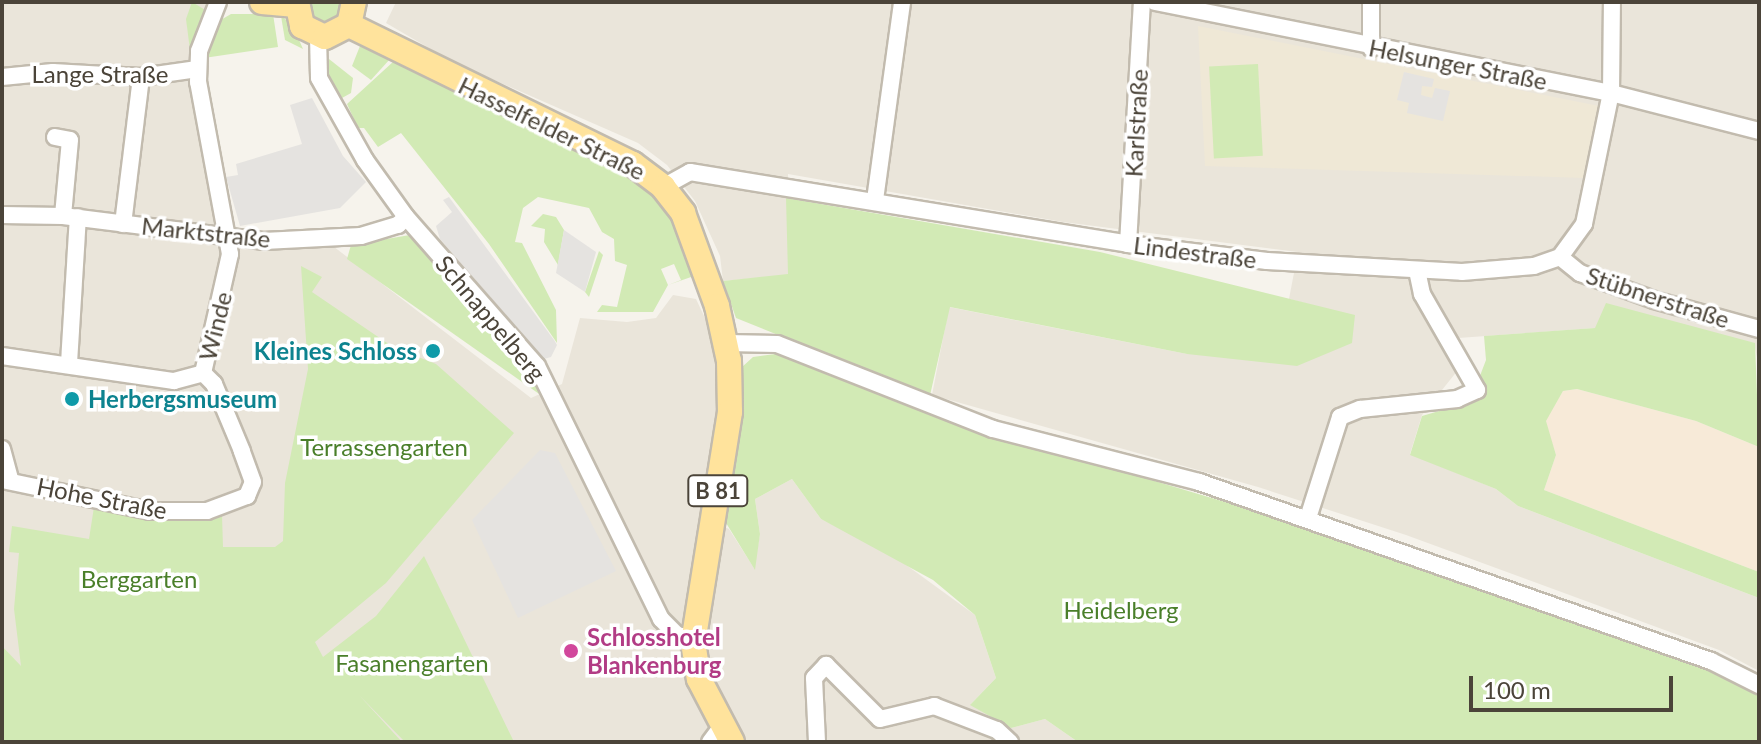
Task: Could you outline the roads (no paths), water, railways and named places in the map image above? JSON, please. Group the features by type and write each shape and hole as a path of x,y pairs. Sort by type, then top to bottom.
{"main road":[{"path":"262,2 296,4 302,26 318,36 335,35 351,13"},
{"name":"Hasselfelder Straße","path":"351,13 611,152 663,187 692,232 727,343 730,412 693,638 699,679 721,737"}],"street":[{"path":"197,69 218,2"},
{"path":"875,200 902,2"},
{"name":"Karlstraße","path":"1128,244 1142,2"},
{"name":"Helsunger Straße","path":"1155,2 1371,48 1611,93 1759,131"},
{"path":"1371,2 1371,48"},
{"path":"1560,257 1584,224 1611,93 1612,2"},
{"name":"Schnappelberg","path":"318,36 315,62 325,93 406,217 537,366 661,619 677,635 693,638"},
{"name":"Lange Straße","path":"2,77 53,72 141,77 197,69"},
{"name":"Winde","path":"197,69 228,239 227,277 203,373 214,384 242,451 253,482 247,496"},
{"path":"123,224 141,77"},
{"path":"55,137 70,140 69,363"},
{"name":"Lindestraße","path":"663,187 690,172 1128,244 1417,271 1502,270 1560,257"},
{"name":"Marktstraße","path":"2,215 70,217 228,239 361,236 398,225 406,217"},
{"name":"Stübnerstraße","path":"1560,257 1580,273 1654,300 1759,329"},
{"path":"1308,518 1340,417 1360,409 1457,399 1477,390 1422,294 1417,271"},
{"path":"727,343 777,344 993,429 1107,455 1308,518 1711,661 1759,685"},
{"path":"2,356 69,363 174,381 203,373"},
{"path":"2,449 6,479"},
{"name":"Hohe Straße","path":"6,479 150,511 207,511 247,496"},
{"path":"817,742 814,678 826,665 880,719 934,706 997,730 1010,742"}],"place":[{"name":"Kleines Schloss","path":"433,351"},
{"name":"Herbergsmuseum","path":"72,399"},
{"name":"Schlosshotel Blankenburg","path":"571,651"}],"park label":[{"name":"Terrassengarten","path":"384,447"},
{"name":"Berggarten","path":"139,579"},
{"name":"Heidelberg","path":"1121,610"},
{"name":"Fasanengarten","path":"412,663"}]}
